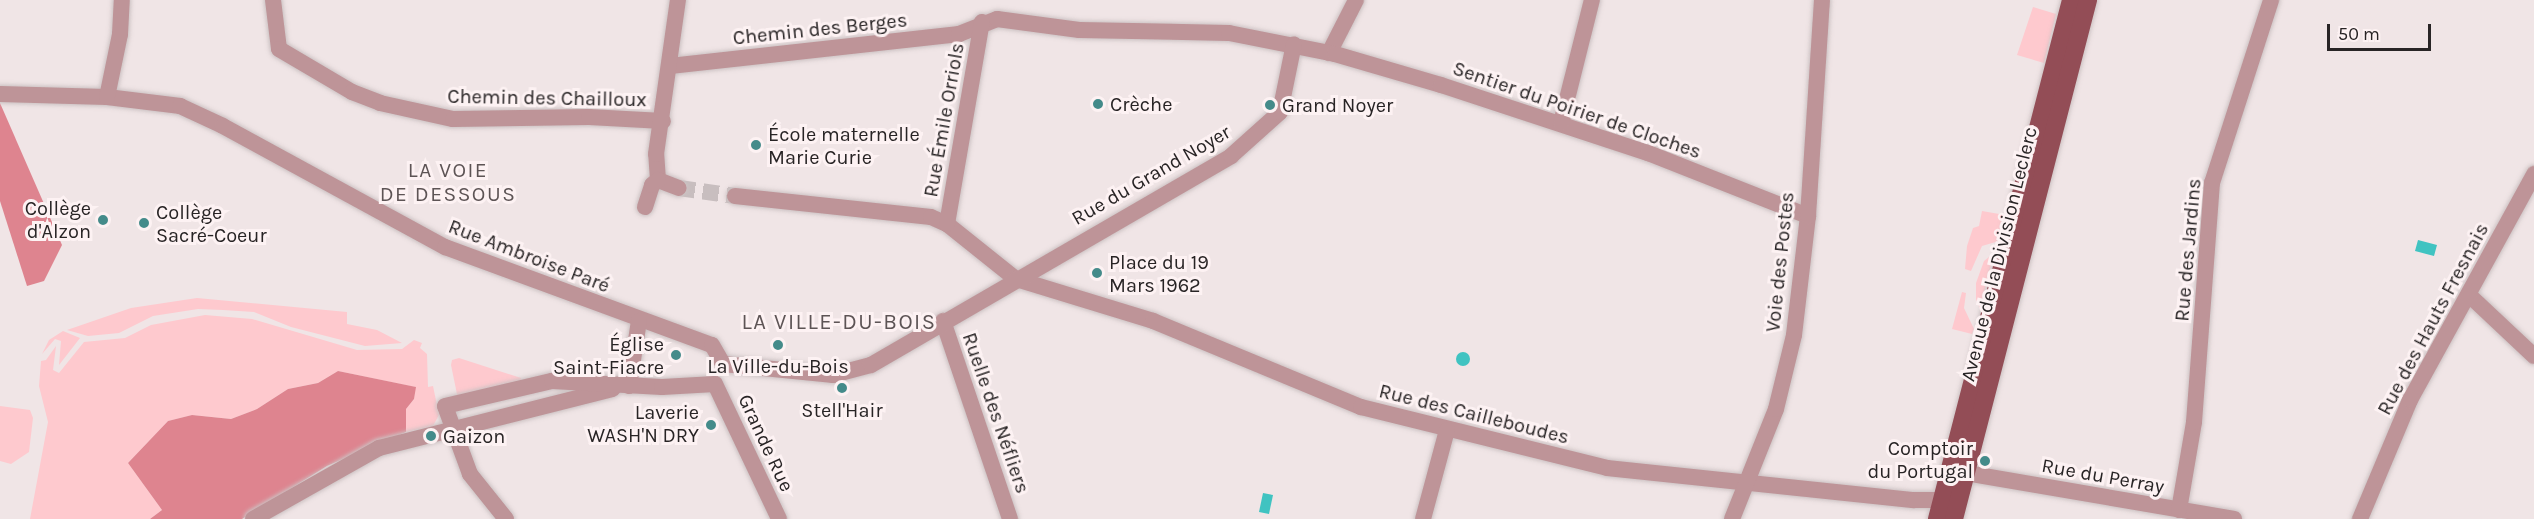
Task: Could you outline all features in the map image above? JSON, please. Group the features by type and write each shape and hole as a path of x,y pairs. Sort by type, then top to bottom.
{"main road":[{"name":"Avenue de la Division Leclerc","path":"1937,519 2071,0"},
{"name":"Avenue de la Division Leclerc","path":"1954,519 2088,0"}],"street":[{"path":"107,97 120,34 122,0"},
{"name":"Chemin des Chailloux","path":"273,0 275,41 279,49 352,92 380,103 453,118 589,117 663,121"},
{"path":"658,180 656,154 663,121 678,0"},
{"path":"1329,53 1356,0"},
{"path":"1561,123 1592,0"},
{"name":"Voie des Postes","path":"1732,519 1776,409 1787,372 1808,216 1822,0"},
{"name":"Rue des Jardins","path":"2179,510 2194,422 2212,183 2271,0"},
{"name":"Chemin des Berges","path":"670,66 959,34 982,22 997,19 1079,30 1229,33 1329,53"},
{"name":"Rue Émile Orriols","path":"947,224 982,22"},
{"name":"Rue du Grand Noyer","path":"723,364 809,374 848,373 871,365 1141,205 1206,172 1270,123 1282,105 1294,45"},
{"name":"Sentier du Poirier de Cloches","path":"1329,53 1561,123 1808,216"},
{"name":"Rue Ambroise Paré","path":"0,94 107,97 180,106 200,114 445,247 639,321 712,345 723,364"},
{"name":"Rue des Hauts Fresnais","path":"2360,519 2410,400 2534,174"},
{"path":"658,180 680,188"},
{"path":"645,207 652,185 658,180"},
{"path":"735,196 931,217 947,224"},
{"name":"Rue des Cailleboudes","path":"947,224 1016,279 1153,321 1361,407 1606,468 1914,500 1942,500"},
{"path":"1039,266 1042,288"},
{"path":"2469,295 2534,356"},
{"path":"629,386 639,321"},
{"name":"Ruelle des Néfliers","path":"943,321 1010,519"},
{"path":"506,519 470,474 450,428 445,406 552,381 629,386 715,384 723,364"},
{"name":"Grande Rue","path":"715,384 779,519"},
{"path":"253,519 379,448 450,428 629,386"},
{"path":"1423,519 1447,430"},
{"path":"1942,500 1966,473"},
{"name":"Rue du Perray","path":"1966,473 2234,519"}],"shaded area":[{"path":"2033,7 2056,14 2044,63 2017,55"},
{"path":"0,103 62,245 44,281 27,286 0,201"},
{"path":"1982,211 2005,215 1999,241 1982,246 1971,271 1965,269 1967,246 1973,228 1979,226"},
{"path":"1994,253 1980,309 1976,299 1976,283 1984,261"},
{"path":"1962,292 1966,293 1964,308 1974,329 1972,334 1952,329"},
{"path":"197,298 347,312 347,324 377,330 402,343 365,346 291,327 254,312 198,309 153,316 119,333 88,336 67,330 131,308"},
{"path":"205,315 252,319 357,350 402,349 414,340 422,343 420,348 427,354 428,387 433,386 439,415 433,426 406,432 406,409 414,399 415,387 338,371 318,383 288,389 257,409 231,419 192,415 168,421 128,463 162,510 150,519 30,519 48,422 39,386 41,361 46,360 56,346 53,370 59,373 84,342 125,338 151,325"},
{"path":"63,331 80,338 59,365 61,341 55,339 42,354 49,340"},
{"path":"459,358 521,378 521,385 458,399 451,365 452,360"},
{"path":"338,371 416,387 414,399 406,409 406,432 327,466 242,519 150,519 162,510 128,463 168,421 192,415 231,419 257,409 288,389 318,383"},
{"path":"0,406 30,410 33,418 29,452 11,464 0,461"}],"water":[{"path":"2418,240 2437,245 2434,256 2415,251"},
{"path":"1463,352 1468,354 1470,359 1468,364 1463,366 1458,364 1456,359 1458,354"},
{"path":"1263,493 1273,495 1269,514 1259,512"}],"tunnel":[{"path":"679,188 735,196"}],"place":[{"name":"Crèche","path":"1098,104"},
{"name":"Grand Noyer","path":"1270,105"},
{"name":"École maternelle Marie Curie","path":"756,145"},
{"name":"Collège d'Alzon","path":"103,220"},
{"name":"Collège Sacré-Coeur","path":"144,223"},
{"name":"Place du 19 Mars 1962","path":"1097,273"},
{"name":"La Ville-du-Bois","path":"778,345"},
{"name":"Église Saint-Fiacre","path":"676,355"},
{"name":"Stell'Hair","path":"842,388"},
{"name":"Laverie WASH'N DRY","path":"711,425"},
{"name":"Gaizon","path":"431,436"},
{"name":"Comptoir du Portugal","path":"1985,461"}],"district":[{"name":"LA VOIE DE DESSOUS","path":"448,182"},
{"name":"LA VILLE-DU-BOIS","path":"839,323"}]}
